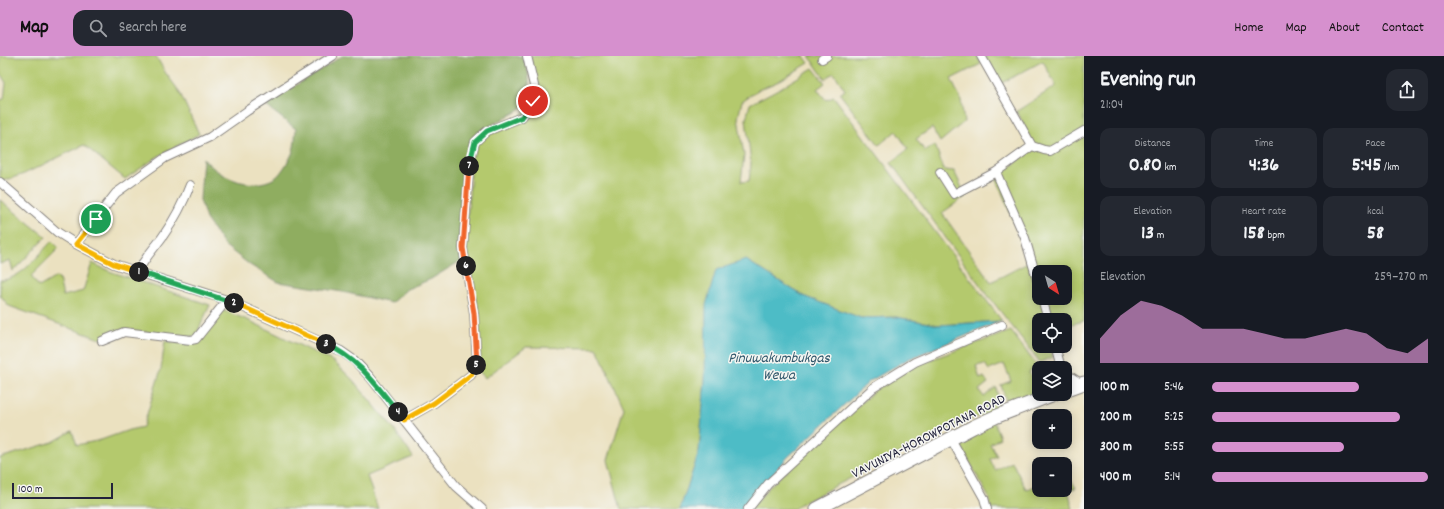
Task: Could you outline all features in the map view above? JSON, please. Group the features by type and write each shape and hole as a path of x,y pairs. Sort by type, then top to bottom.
{"highway":[{"path":"1072,387 1083,383"},
{"name":"VAVUNIYA-HOROWPOTANA ROAD","path":"817,509 995,416 1035,401"}],"street":[{"path":"76,244 116,193 165,158 210,137 247,111 333,56"},
{"path":"404,420 434,403 471,375 477,363 474,313 463,248 470,159 475,142 487,131 522,117 533,101 536,94 527,56"},
{"path":"981,56 1032,146 1050,151 1084,131"},
{"path":"940,172 954,194 996,172 1032,146"},
{"path":"996,172 1025,238 1033,265"},
{"path":"0,182 57,232 114,264 227,300 341,351 354,360 370,377 456,486 482,509"},
{"path":"138,272 143,262 163,236 181,208 190,184"},
{"path":"102,341 124,332 192,340 196,339 227,300"},
{"path":"748,509 768,484 873,388 915,362 1002,325"},
{"path":"1072,377 1083,383"},
{"path":"951,439 984,498 987,509"}],"green space":[{"path":"0,56 156,56 165,72 179,91 199,134 157,157 125,179 84,145 24,174 0,182 0,100 4,99 6,83 0,73"},
{"path":"342,56 524,56 527,68 529,79 528,103 516,112 476,133 468,153 461,196 459,248 462,260 431,279 407,289 391,303 343,292 278,282 250,265 224,245 206,219 200,200 203,158 217,171 245,183 265,182 277,176 286,165 292,153 296,129 265,105"},
{"path":"530,56 804,56 809,63 777,82 758,90 742,101 738,118 744,155 741,182 749,181 751,164 746,119 750,104 813,68 825,83 817,89 826,100 834,97 1002,321 939,325 896,317 861,318 803,296 746,260 705,380 699,452 680,509 621,509 608,460 624,408 597,348 526,347 485,378 478,370 479,339 465,249 472,158 478,144 486,134 516,122 538,94"},
{"path":"809,56 977,56 981,64 951,79 961,100 964,122 940,142 932,128 916,139 925,151 935,145 944,170 954,171 966,196 942,213 991,282 1028,263 1020,237 996,178 1035,148 1017,111 1056,86 1043,61 1000,84 985,56 1084,56 1084,321 1072,324 1072,313 1032,313 1032,352 983,289 891,163 908,149 896,131 879,145 840,94 845,90 834,73 825,79"},
{"path":"0,200 46,237 13,271 10,260 0,264"},
{"path":"52,241 59,248 31,276 39,287 56,277 59,279 63,296 83,291 92,263 109,271 210,305 195,337 124,330 100,339 9,306 0,295 0,280 7,279 22,272"},
{"path":"217,308 250,321 334,362 352,379 393,428 413,457 367,476 378,509 0,509 0,458 53,442 72,431 77,445 101,440 129,430 143,427 161,369 165,341 187,344 199,340"},
{"path":"1011,331 1033,361 1032,361 1032,370 1029,372 1032,379 1032,397 1008,406 1001,385 1011,381 1004,364 989,370 985,364 976,366 980,379 984,377 988,383 979,390 984,397 996,387 1000,408 945,430 800,504 794,509 751,509 770,486 874,391 915,365"},
{"path":"1033,353 1052,353 1053,357 1039,361"},
{"path":"994,422 1000,438 990,444 997,456 990,459 995,470 1012,462 1026,489 1032,487 1032,497 1070,497 1073,509 991,509 988,496 957,439"},
{"path":"1072,481 1076,488 1072,489"}],"water":[{"name":"Pinuwakumbukgas Wewa","path":"746,260 803,296 861,318 896,317 939,325 1002,321 908,359 870,381 788,457 741,509 680,509 699,452 705,380 706,305 716,270"}],"route":[{"path":"96,219 76,244 114,264 227,300 341,351 354,360 370,377 404,420 434,403 471,375 477,363 474,313 463,248 470,159 475,142 487,131 522,117 533,101"}]}
